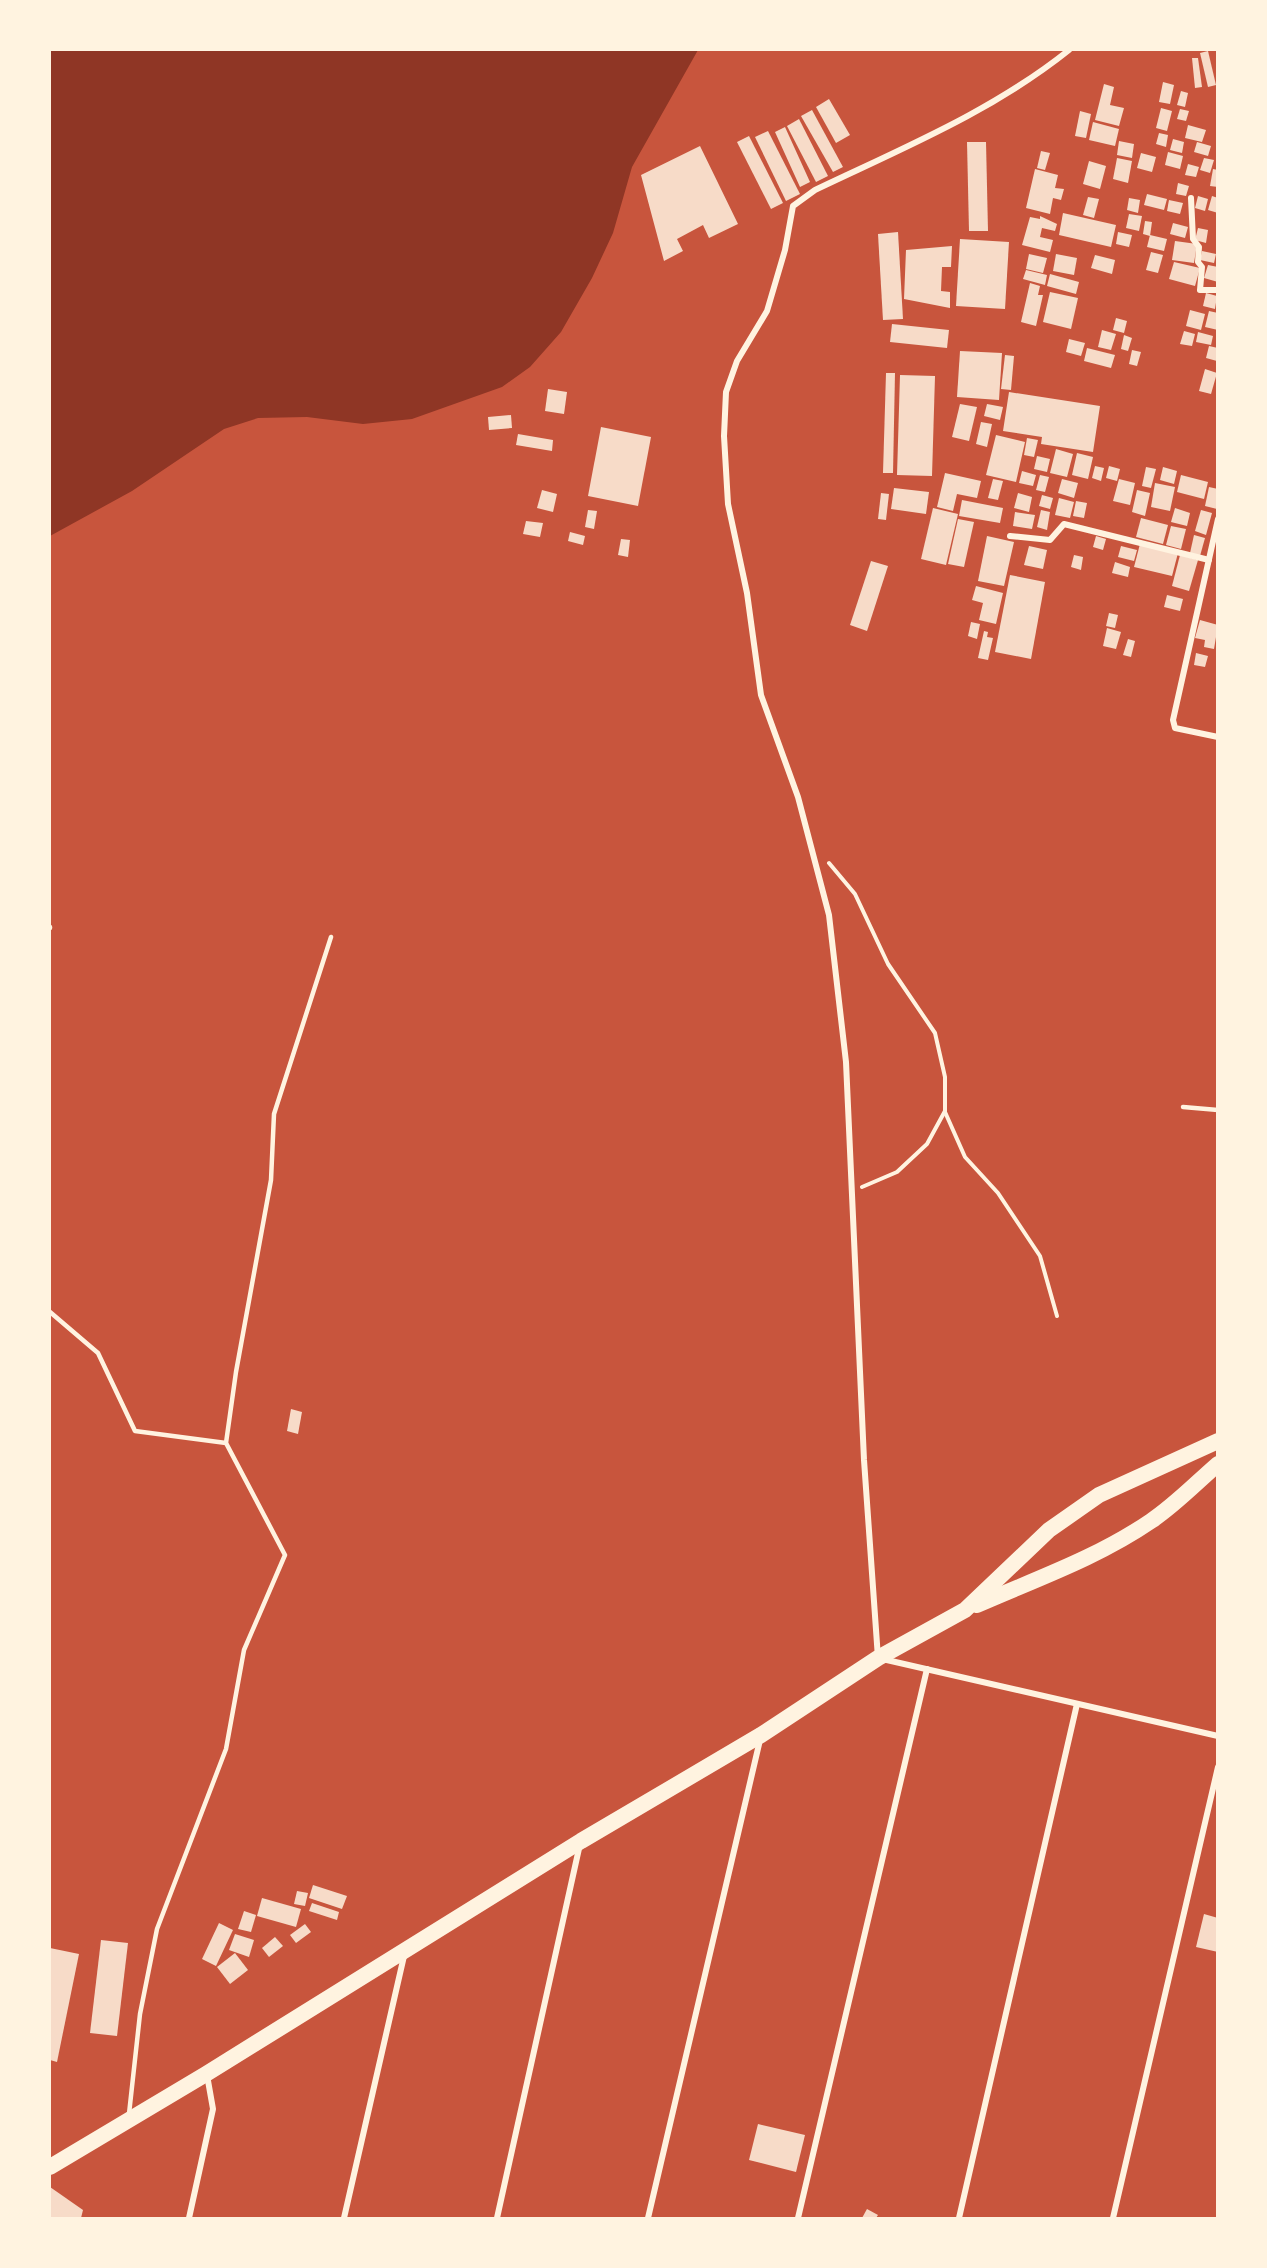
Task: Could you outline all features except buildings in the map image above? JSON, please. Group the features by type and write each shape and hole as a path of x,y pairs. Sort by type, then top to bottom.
{"highway":[{"path":"965,1610 1049,1530 1099,1495 1218,1441"},
{"path":"50,2168 405,1952 581,1841 761,1735 878,1658 965,1610 1061,1571 1152,1521 1218,1464"}],"street":[{"path":"1070,50 1046,69 970,116 815,190 793,206 785,250 767,311 737,361 726,392 724,436 728,504 747,593 761,695 798,797 829,915 846,1062 864,1460 878,1658 1218,1736"},
{"path":"1191,198 1192,239 1199,246 1198,262 1202,267 1200,290 1218,290"},
{"path":"1218,519 1173,720 1175,728 1218,736"},
{"path":"1010,536 1050,540 1064,524 1209,560"},
{"path":"798,2218 927,1669"},
{"path":"959,2218 1077,1704"},
{"path":"648,2218 761,1735"},
{"path":"1113,2218 1218,1767"},
{"path":"497,2218 581,1841"},
{"path":"344,2218 405,1952"},
{"path":"189,2218 213,2109 206,2074"}],"lane":[{"path":"129,2120 140,2014 156,1929 226,1749 244,1650 285,1555 226,1443 236,1372 271,1180 274,1114 331,937"},
{"path":"1183,1107 1218,1110"},
{"path":"50,1312 98,1353 135,1431 226,1443"}],"path":[{"path":"809,839 855,894 888,964 936,1033 945,1077 945,1111 965,1157 998,1193 1040,1256 1057,1316"},
{"path":"852,1192 897,1172 927,1144 945,1111"}],"shaded area":[{"path":"50,50 698,50 632,167 613,233 592,278 561,332 530,367 502,387 412,419 363,424 307,417 258,418 224,429 132,491 50,536"}]}
